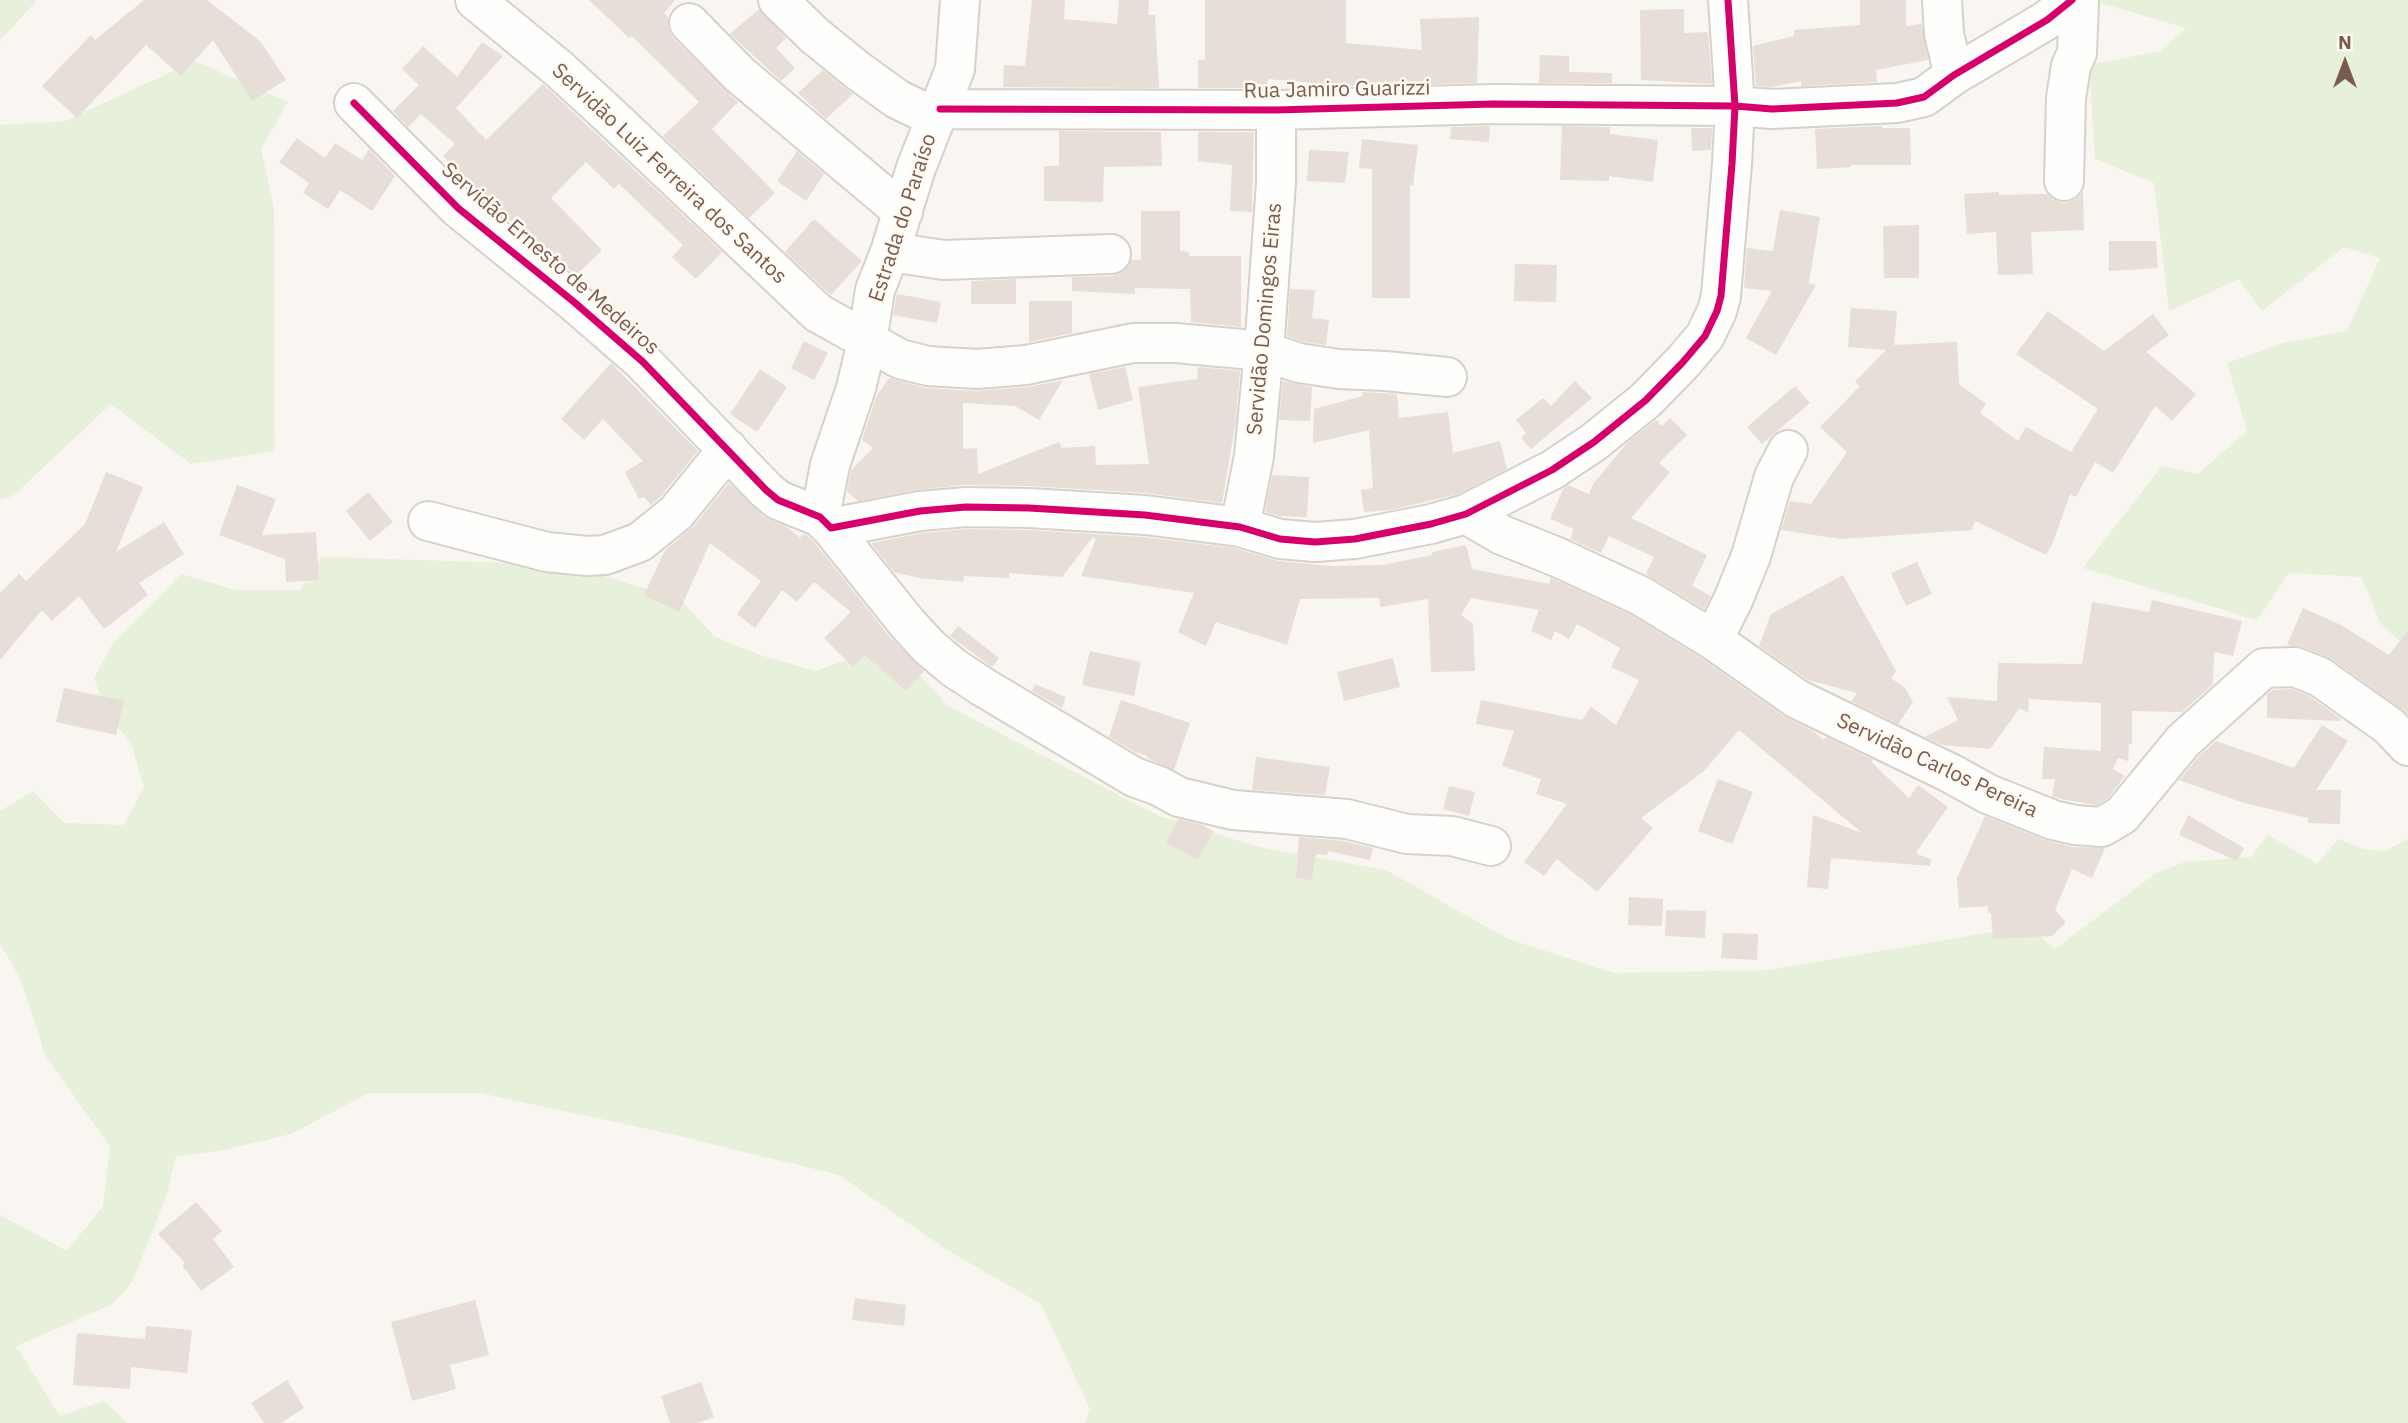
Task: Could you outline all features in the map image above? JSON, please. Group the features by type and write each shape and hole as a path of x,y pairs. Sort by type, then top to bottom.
{"street":[{"name":"Servidão Luiz Ferreira dos Santos","path":"475,0 559,69 818,313 867,342 909,362 977,369 1026,365 1133,343 1176,343 1264,351 1299,363 1339,369 1447,377"},
{"path":"778,0 814,35 897,99 938,114"},
{"name":"Estrada do Paraíso","path":"825,522 831,465 856,388 875,290 955,69 960,0"},
{"path":"825,522 966,507 1094,511 1240,527 1280,539 1315,542 1355,539 1466,514 1540,477 1594,442 1646,400 1704,336 1717,312 1721,296 1735,106 1728,0"},
{"path":"1942,0 1944,34 1954,75"},
{"name":"Rua Jamiro Guarizzi","path":"938,114 1493,104 1735,106 1772,109 1897,103 1924,97 1954,75 2047,20 2072,0"},
{"path":"2064,181 2066,98 2071,66 2077,53 2079,0"},
{"path":"689,23 739,74 903,212"},
{"name":"Servidão Ernesto de Medeiros","path":"354,103 458,208 643,362 778,500 825,522"},
{"name":"Servidão Domingos Eiras","path":"1240,527 1254,456 1264,351 1276,183 1276,110"},
{"path":"890,252 944,260 1111,254"},
{"path":"428,521 547,552 605,555 640,542 676,513 728,449"},
{"path":"1713,640 1751,556 1774,477 1788,450"},
{"name":"Servidão Carlos Pereira","path":"1466,514 1502,536 1557,557 1641,596 1713,640 1797,699 1988,794 2053,820 2088,828 2102,827 2122,815 2183,741 2264,668 2295,667 2320,677 2389,726 2408,746"},
{"path":"825,522 907,623 954,668 1134,777 1179,797 1233,810 1348,819 1407,834 1452,836 1491,846"}],"green space":[{"path":"0,0 37,0 0,41"},
{"path":"2091,0 2408,0 2408,643 2401,643 2380,623 2362,577 2289,573 2257,620 2083,568 2162,466 2198,474 2247,431 2227,363 2283,343 2347,331 2380,258 2344,247 2262,311 2239,279 2169,311 2154,183 2095,159 2089,65 2160,51 2186,28"},
{"path":"195,61 288,102 261,149 274,209 275,451 191,464 111,404 13,496 0,500 0,125 65,121"},
{"path":"322,557 515,563 595,573 681,600 715,637 763,656 816,671 891,643 948,706 1159,816 1259,847 1386,870 1508,939 1614,973 1769,970 2027,926 2055,949 2156,873 2185,862 2251,857 2268,835 2317,864 2338,839 2363,849 2385,851 2408,839 2408,1423 1085,1423 1090,1409 1041,1304 947,1250 839,1175 667,1133 480,1093 369,1093 291,1134 219,1151 176,1156 166,1197 132,1282 113,1304 16,1346 60,1416 104,1401 128,1423 0,1423 0,1215 67,1251 103,1206 110,1147 45,1055 26,995 0,944 0,811 33,791 64,823 124,825 144,787 131,743 107,714 94,678 113,643 181,574 235,590 300,590"}],"building":[{"path":"144,0 207,0 261,42 286,80 252,101 213,40 181,76 146,45 77,118 42,86 91,35 95,40"},
{"path":"589,0 675,0 664,13 668,17 668,28 673,38 738,102 712,129 775,193 749,218 663,136 699,102 632,36 629,38"},
{"path":"1032,0 1065,0 1064,19 1117,24 1119,0 1149,0 1148,15 1155,15 1159,88 1003,87 1004,65 1025,66"},
{"path":"1205,0 1346,0 1346,43 1422,50 1420,19 1479,17 1477,83 1346,86 1268,79 1268,88 1198,88 1198,60 1205,60"},
{"path":"1860,0 1906,0 1906,26 1922,24 1928,60 1876,70 1877,82 1801,86 1801,81 1772,87 1756,86 1753,46 1794,36 1794,30 1860,25"},
{"path":"759,9 786,38 776,48 795,68 781,81 730,34"},
{"path":"1684,9 1684,33 1708,32 1712,84 1641,80 1640,10"},
{"path":"482,42 503,56 456,108 486,140 543,84 722,252 696,279 672,257 683,245 619,184 614,189 586,162 551,198 602,250 576,275 469,188 471,185 443,156 455,144 421,114 408,127 393,111 419,85 402,69 423,46 457,77"},
{"path":"1540,55 1569,56 1569,72 1612,73 1612,83 1539,83"},
{"path":"823,70 853,94 826,119 798,93"},
{"path":"1490,126 1489,142 1450,139 1451,127"},
{"path":"1562,126 1610,127 1610,134 1658,140 1653,182 1609,176 1609,181 1560,180"},
{"path":"1881,126 1910,128 1911,165 1851,165 1817,169 1815,129"},
{"path":"1691,128 1712,128 1711,150 1692,151"},
{"path":"1059,131 1161,132 1162,166 1104,167 1103,202 1044,201 1044,166 1059,166"},
{"path":"1198,132 1254,132 1252,212 1230,211 1232,165 1198,161"},
{"path":"297,138 325,158 335,143 362,160 369,149 395,176 372,211 340,190 328,209 303,193 309,183 279,162"},
{"path":"1362,139 1418,145 1413,185 1410,185 1410,298 1372,298 1372,169 1359,168"},
{"path":"1309,150 1349,152 1345,183 1307,181"},
{"path":"797,151 824,174 806,201 777,181"},
{"path":"1999,192 1999,195 2047,194 2053,200 2064,203 2075,200 2083,192 2084,230 2031,232 2033,274 1998,275 1996,232 1967,234 1964,194"},
{"path":"1780,210 1820,217 1809,283 1816,285 1776,355 1746,338 1772,291 1744,288 1747,248 1773,251"},
{"path":"1141,211 1180,211 1180,251 1189,252 1189,256 1241,256 1241,327 1191,322 1190,289 1135,288 1135,294 1072,291 1072,277 1112,276 1123,272 1131,260 1141,260"},
{"path":"814,219 862,261 831,295 785,252"},
{"path":"1919,225 1919,278 1884,278 1883,226"},
{"path":"2109,241 2156,241 2158,268 2109,271"},
{"path":"1515,264 1557,265 1556,302 1514,301"},
{"path":"1016,279 1016,304 971,304 971,281"},
{"path":"1290,289 1315,290 1312,318 1329,320 1326,345 1287,336"},
{"path":"897,294 941,302 937,323 893,315"},
{"path":"1029,301 1072,301 1072,333 1029,342"},
{"path":"1851,308 1897,311 1894,345 1957,342 1959,384 1986,404 1980,413 2018,441 2026,427 2071,452 2098,409 2016,354 2048,311 2104,351 2153,314 2169,335 2146,352 2196,394 2172,421 2155,406 2113,473 2095,462 2076,497 2070,494 2046,555 1975,521 1972,530 1841,539 1781,530 1790,501 1811,504 1847,452 1820,427 1860,386 1855,382 1886,350 1848,347"},
{"path":"804,341 828,353 814,380 791,368"},
{"path":"611,363 698,451 651,505 644,497 639,499 625,472 643,461 603,419 584,440 561,419"},
{"path":"1125,367 1133,400 1098,410 1089,374"},
{"path":"1198,367 1240,371 1235,426 1222,503 1146,493 1029,486 964,485 916,490 858,501 847,491 851,470 873,448 862,440 876,397 889,378 926,388 976,391 1028,387 1063,380 1039,420 1015,406 963,403 963,449 977,448 978,474 1059,442 1062,448 1095,446 1096,465 1149,464 1138,387 1197,379"},
{"path":"760,369 787,387 757,432 730,414"},
{"path":"1283,381 1312,387 1310,421 1279,420"},
{"path":"1575,381 1592,398 1531,449 1521,438 1526,433 1516,420 1543,398 1551,406"},
{"path":"1795,386 1810,403 1762,444 1747,427"},
{"path":"1362,392 1397,394 1399,418 1448,412 1453,453 1500,441 1507,469 1458,494 1391,510 1364,512 1361,490 1373,488 1369,430 1313,443 1314,409 1363,396"},
{"path":"1670,418 1687,435 1659,463 1670,472 1631,518 1707,555 1692,586 1711,596 1704,609 1646,574 1654,557 1609,536 1601,553 1570,539 1574,529 1550,519 1563,489 1568,485 1589,494 1593,484 1628,442 1656,420 1662,426"},
{"path":"106,472 143,487 116,552 164,522 184,554 139,583 148,595 104,629 79,596 52,621 42,610 0,660 0,593 19,574 26,581 85,524"},
{"path":"1272,475 1309,477 1307,517 1279,516 1265,512"},
{"path":"729,483 764,517 787,527 800,538 803,534 808,536 890,637 924,671 906,691 865,655 853,667 824,638 851,612 814,582 797,602 782,590 755,628 737,614 761,581 710,543 679,612 644,595 665,550 693,527"},
{"path":"237,485 276,499 262,535 316,532 319,580 286,582 285,559 219,535"},
{"path":"368,492 393,522 370,541 346,511"},
{"path":"967,529 1143,537 1235,548 1278,561 1332,566 1383,565 1466,545 1472,569 1549,584 1551,578 1631,615 1701,658 1785,717 1813,731 1824,740 1826,737 1873,760 1871,762 1909,798 1918,785 1948,807 1917,851 1917,854 1931,859 1930,866 1831,858 1828,889 1807,887 1813,815 1862,833 1739,730 1704,771 1641,818 1653,828 1597,892 1557,859 1544,876 1524,862 1567,804 1536,794 1541,779 1502,766 1514,731 1476,724 1481,700 1582,720 1591,707 1616,725 1639,680 1611,667 1620,648 1577,624 1569,639 1555,631 1551,640 1531,631 1539,610 1471,598 1461,615 1473,624 1475,671 1431,672 1428,599 1381,607 1379,598 1300,599 1287,645 1216,622 1206,646 1178,632 1194,593 1081,576 1096,539 1093,537 1062,577 1009,573 1009,578 964,576 963,582 919,578 894,572 871,543 923,533"},
{"path":"1917,562 1932,594 1906,606 1891,573"},
{"path":"1843,575 1896,671 1891,678 1905,688 1913,702 1898,724 1851,701 1857,693 1808,680 1759,646 1771,614"},
{"path":"2152,600 2242,621 2233,656 2214,652 2213,684 2182,712 2132,711 2132,744 2129,744 2128,761 2118,758 2113,769 2125,776 2108,798 2097,805 2052,796 2055,779 2042,779 2044,747 2101,751 2101,703 2029,699 2028,713 2020,708 1990,749 1943,745 1925,737 1958,720 1947,697 1997,701 1998,663 2082,664 2092,602 2149,612"},
{"path":"2303,608 2341,625 2389,655 2408,630 2408,714 2332,659 2303,647 2287,645"},
{"path":"958,626 999,658 992,667 950,636"},
{"path":"1090,651 1141,662 1134,696 1082,685"},
{"path":"1393,658 1400,687 1344,701 1337,672"},
{"path":"1035,684 1066,697 1062,708 1032,691"},
{"path":"64,688 124,701 116,735 56,722"},
{"path":"2291,689 2309,696 2341,719 2340,721 2267,718 2267,694 2273,690"},
{"path":"1121,700 1190,723 1174,770 1109,737"},
{"path":"2322,725 2348,741 2316,790 2341,790 2340,824 2308,823 2308,818 2244,803 2179,780 2216,741 2294,768"},
{"path":"1256,757 1330,767 1325,795 1252,790"},
{"path":"1718,779 1753,792 1732,844 1698,831"},
{"path":"1449,786 1475,792 1469,816 1443,809"},
{"path":"2188,815 2244,848 2237,861 2179,835"},
{"path":"1985,816 2048,841 2073,847 2105,848 2092,878 2072,869 2055,910 2066,922 2052,936 1993,939 1988,906 1959,908 1957,878"},
{"path":"1178,819 1202,825 1213,831 1198,860 1166,843"},
{"path":"1299,837 1343,841 1373,848 1370,860 1328,851 1327,855 1316,854 1312,880 1296,878"},
{"path":"1629,897 1663,899 1662,926 1628,925"},
{"path":"1666,910 1706,911 1705,938 1665,936"},
{"path":"1723,933 1758,934 1757,960 1721,958"},
{"path":"196,1202 222,1231 213,1239 234,1267 201,1291 182,1265 185,1263 158,1234"},
{"path":"855,1298 906,1305 904,1326 852,1320"},
{"path":"475,1300 489,1355 450,1365 456,1389 412,1401 391,1322"},
{"path":"146,1326 192,1330 187,1373 131,1367 130,1389 73,1385 77,1333 145,1339"},
{"path":"287,1380 304,1408 281,1423 264,1423 251,1403"},
{"path":"701,1382 714,1417 697,1423 670,1423 661,1396"}],"cycle path":[{"path":"354,103 458,208 643,362 766,490 778,500 820,517 831,528 920,511 966,507 1029,508 1145,515 1240,527 1280,539 1315,542 1355,539 1466,514 1552,470 1594,442 1646,400 1705,336 1721,296 1732,164 1735,106 1728,0"},
{"path":"940,109 1276,110 1493,104 1735,106 1772,109 1897,103 1924,97 1954,75 2047,20 2072,0"}]}
